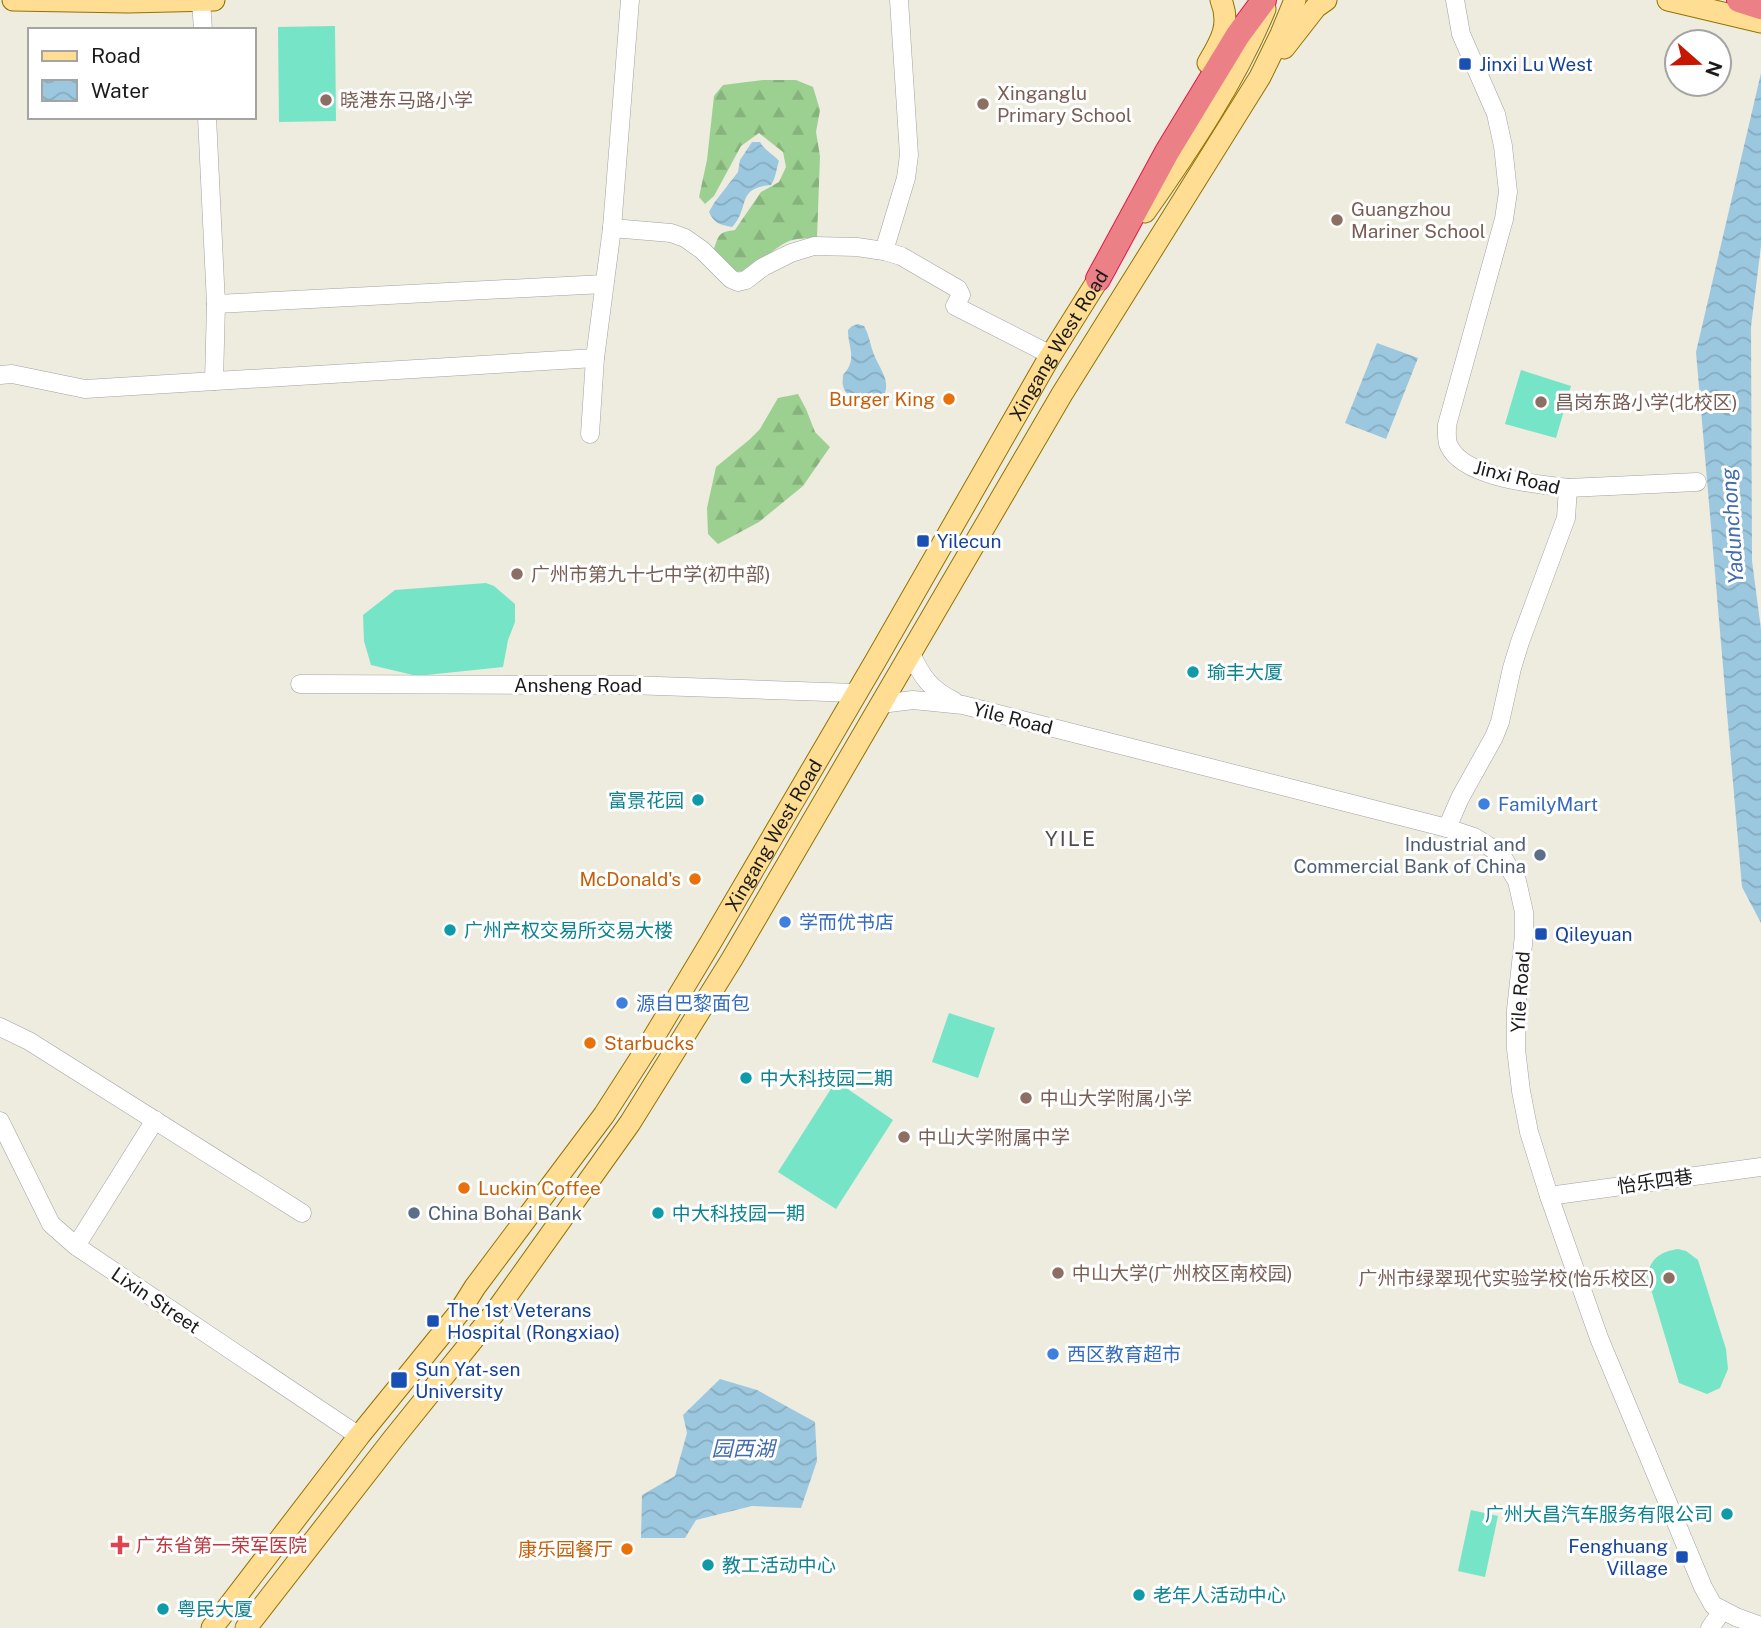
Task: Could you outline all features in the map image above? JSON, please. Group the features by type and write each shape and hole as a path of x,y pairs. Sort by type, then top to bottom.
{"highway":[{"path":"1739,0 1761,7"},
{"path":"1098,279 1167,152 1238,36 1266,3"}],"main road":[{"path":"13,0 214,0"},
{"path":"1098,279 1108,246 1126,205 1220,41 1226,22 1221,0"},
{"path":"1260,77 1316,7 1326,0"},
{"path":"1668,0 1761,22"},
{"path":"1266,3 1291,7"},
{"name":"Xingang West Road","path":"212,1628 359,1436 457,1314 612,1102 711,942 1051,355 1098,279 1202,127 1244,55 1266,3"},
{"name":"Xingang West Road","path":"246,1628 496,1311 631,1123 732,959 1086,353 1260,77 1291,7"}],"street":[{"path":"590,434 595,358 612,228 630,0"},
{"path":"884,251 906,178 909,155 899,0"},
{"name":"Jinxi Road","path":"1447,828 1497,730 1520,642 1566,518 1568,488 1518,481 1479,470 1461,462 1448,445 1447,425 1504,219 1508,192 1496,114 1461,34 1455,0"},
{"path":"201,1 203,28"},
{"path":"207,119 216,304 214,381"},
{"path":"612,228 671,233 685,238 702,250 731,279 738,282 791,253 814,246 884,251 901,256 958,289 961,295 955,306 1051,355"},
{"path":"216,304 604,284"},
{"path":"0,375 12,374 85,389 595,358"},
{"path":"1568,488 1697,482"},
{"path":"911,654 923,678 933,689 963,705"},
{"name":"Ansheng Road","path":"300,684 630,685 856,693"},
{"path":"881,704 913,700 963,705"},
{"name":"Yile Road","path":"963,705 1447,828 1474,837 1502,856 1517,881 1524,912 1516,1010 1516,1049 1529,1132 1599,1338 1703,1587 1713,1605 1722,1611"},
{"path":"0,1027 29,1041 302,1213"},
{"name":"Lixin Street","path":"0,1121 51,1224 76,1247 359,1436"},
{"path":"76,1247 155,1121"},
{"name":"怡乐四巷","path":"1549,1196 1761,1167"},
{"path":"1710,1628 1722,1611 1761,1626"}],"green space":[{"path":"335,26 336,121 279,122 278,27"},
{"path":"763,80 796,80 813,87 820,110 816,132 820,156 817,238 789,241 757,263 736,272 714,249 717,240 723,233 735,230 761,192 779,182 786,167 783,152 759,133 741,146 714,196 705,204 699,197 707,160 714,96 723,85"},
{"path":"1521,370 1571,386 1556,438 1505,424"},
{"path":"798,394 815,432 830,447 803,486 759,522 718,544 708,534 707,508 716,467 760,429 778,398"},
{"path":"486,583 494,586 515,604 515,622 508,640 503,667 417,676 371,665 364,641 363,615 395,590"},
{"path":"949,1013 995,1028 978,1078 932,1062"},
{"path":"836,1081 893,1120 836,1209 778,1172"},
{"path":"1678,1249 1686,1251 1698,1260 1726,1349 1728,1369 1720,1388 1707,1394 1679,1383 1647,1276 1657,1257"},
{"path":"1471,1510 1498,1516 1485,1577 1458,1571"}],"water":[{"name":"Yadunchong","path":"1761,73 1761,246 1751,327 1752,561 1761,629 1761,923 1742,887 1696,352"},
{"path":"752,142 760,142 779,161 774,179 771,185 752,190 748,194 738,220 732,227 721,224 713,219 709,212 738,172 740,160"},
{"path":"858,324 866,329 885,380 886,389 883,396 872,403 851,398 843,385 843,375 851,358 848,330"},
{"path":"1377,343 1418,358 1386,439 1345,423"},
{"name":"园西湖","path":"720,1379 757,1390 815,1422 817,1461 801,1508 752,1506 696,1520 685,1538 641,1538 642,1495 675,1476 687,1433 683,1415"}],"place":[{"name":"Jinxi Lu West","path":"1465,64"},
{"name":"晓港东马路小学","path":"326,100"},
{"name":"Xinganglu Primary School","path":"983,104"},
{"name":"Guangzhou Mariner School","path":"1337,220"},
{"name":"Burger King","path":"949,399"},
{"name":"昌岗东路小学(北校区)","path":"1541,402"},
{"name":"Yilecun","path":"923,541"},
{"name":"广州市第九十七中学(初中部)","path":"517,574"},
{"name":"瑜丰大厦","path":"1193,672"},
{"name":"富景花园","path":"698,800"},
{"name":"FamilyMart","path":"1484,804"},
{"name":"Industrial and Commercial Bank of China","path":"1540,855"},
{"name":"McDonald's","path":"695,879"},
{"name":"学而优书店","path":"785,922"},
{"name":"广州产权交易所交易大楼","path":"450,930"},
{"name":"Qileyuan","path":"1541,934"},
{"name":"源自巴黎面包","path":"622,1003"},
{"name":"Starbucks","path":"590,1043"},
{"name":"中大科技园二期","path":"746,1078"},
{"name":"中山大学附属小学","path":"1026,1098"},
{"name":"中山大学附属中学","path":"904,1137"},
{"name":"Luckin Coffee","path":"464,1188"},
{"name":"China Bohai Bank","path":"414,1213"},
{"name":"中大科技园一期","path":"658,1213"},
{"name":"中山大学(广州校区南校园)","path":"1058,1273"},
{"name":"广州市绿翠现代实验学校(怡乐校区)","path":"1669,1278"},
{"name":"The 1st Veterans Hospital (Rongxiao)","path":"433,1321"},
{"name":"西区教育超市","path":"1053,1354"},
{"name":"Sun Yat-sen University","path":"399,1380"},
{"name":"广州大昌汽车服务有限公司","path":"1727,1514"},
{"name":"广东省第一荣军医院","path":"120,1545"},
{"name":"康乐园餐厅","path":"627,1549"},
{"name":"Fenghuang Village","path":"1682,1557"},
{"name":"教工活动中心","path":"708,1565"},
{"name":"老年人活动中心","path":"1139,1595"},
{"name":"粤民大厦","path":"163,1609"}],"district":[{"name":"YILE","path":"1071,838"}]}
